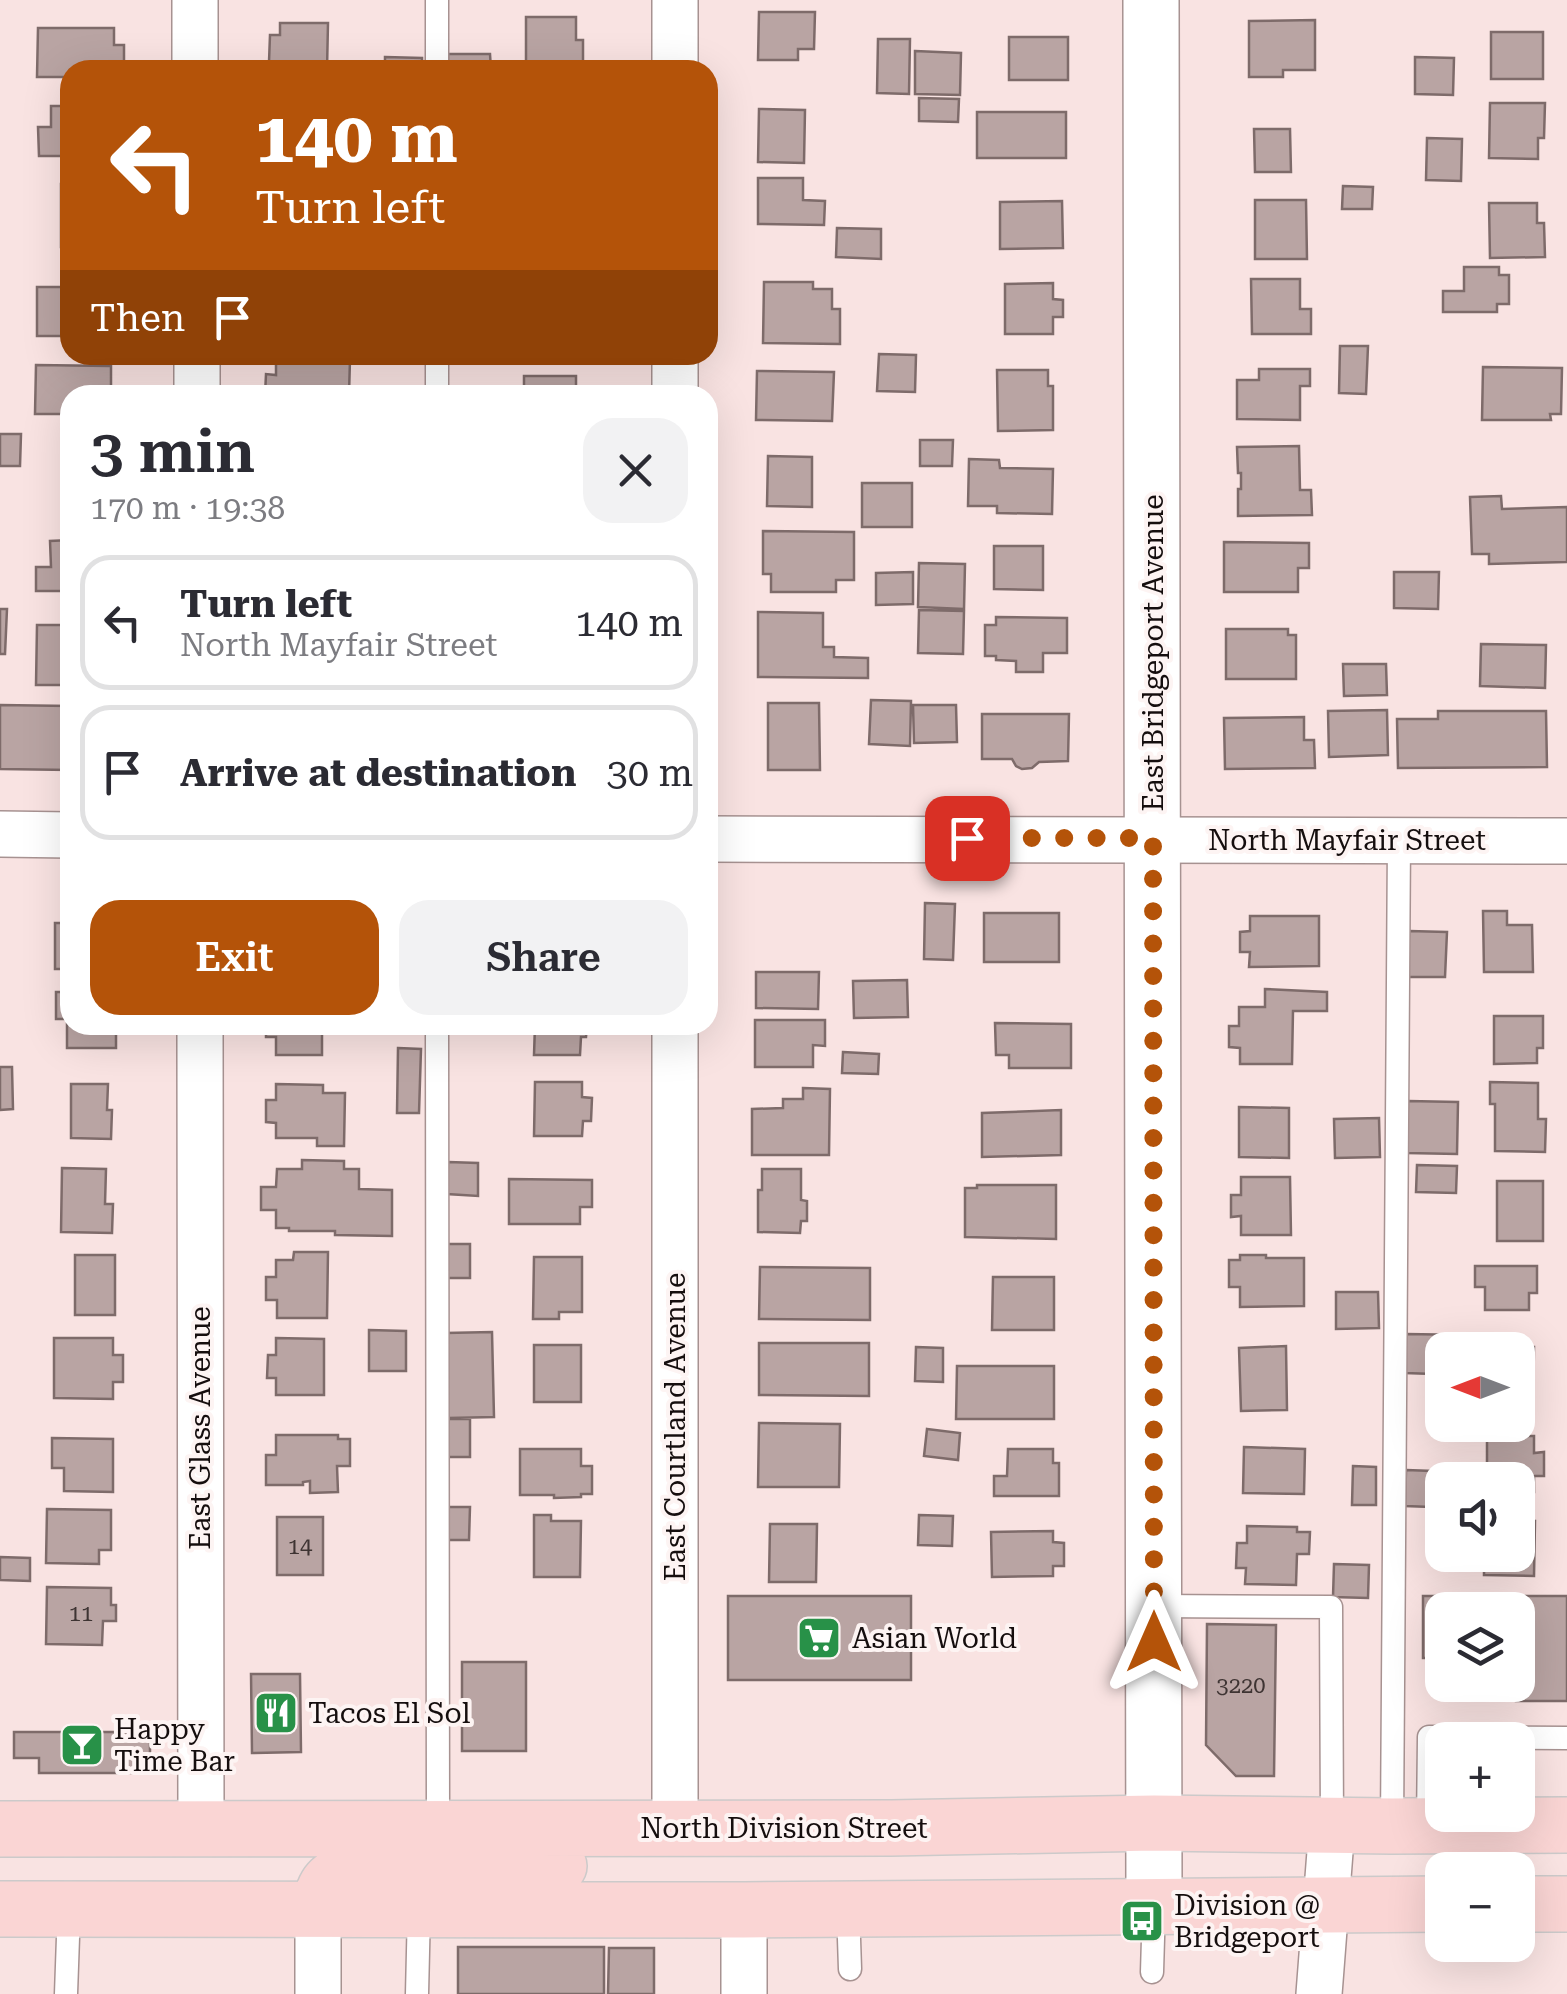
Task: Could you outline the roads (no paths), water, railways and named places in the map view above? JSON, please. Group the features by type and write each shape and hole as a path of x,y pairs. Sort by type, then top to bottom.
{"main road":[{"name":"North Division Street","path":"0,1829 891,1828 1154,1823 1567,1825"},
{"path":"318,1909 325,1884 354,1868 565,1866 574,1857 577,1828"},
{"path":"0,1906 34,1876 184,1874 194,1867 201,1830"},
{"path":"0,1906 744,1910 1425,1904"},
{"path":"1535,1904 1567,1904"}],"street":[{"path":"195,0 195,60"},
{"path":"675,0 675,60"},
{"name":"East Bridgeport Avenue","path":"1151,0 1154,1905"},
{"path":"0,834 60,835"},
{"name":"North Mayfair Street","path":"718,838 1567,842"},
{"name":"East Glass Avenue","path":"200,1035 201,1830"},
{"name":"East Courtland Avenue","path":"675,1035 676,1828"},
{"path":"1320,1994 1332,1826"},
{"path":"318,1909 318,1994"},
{"path":"744,1910 744,1994"}],"lane":[{"path":"438,0 438,60"},
{"path":"1399,840 1410,1826"},
{"path":"438,1035 438,1828"},
{"path":"1154,1606 1331,1606 1332,1826"},
{"path":"1410,1826 1429,1736 1567,1738"},
{"path":"1152,1972 1154,1905"},
{"path":"848,1908 850,1969"},
{"path":"66,1994 69,1909"},
{"path":"417,1994 419,1909"}],"place":[{"name":"Asian World","path":"819,1638"},
{"name":"Tacos El Sol","path":"276,1713"},
{"name":"Happy Time Bar","path":"82,1745"},
{"name":"Division @ Bridgeport","path":"1142,1921"}]}
